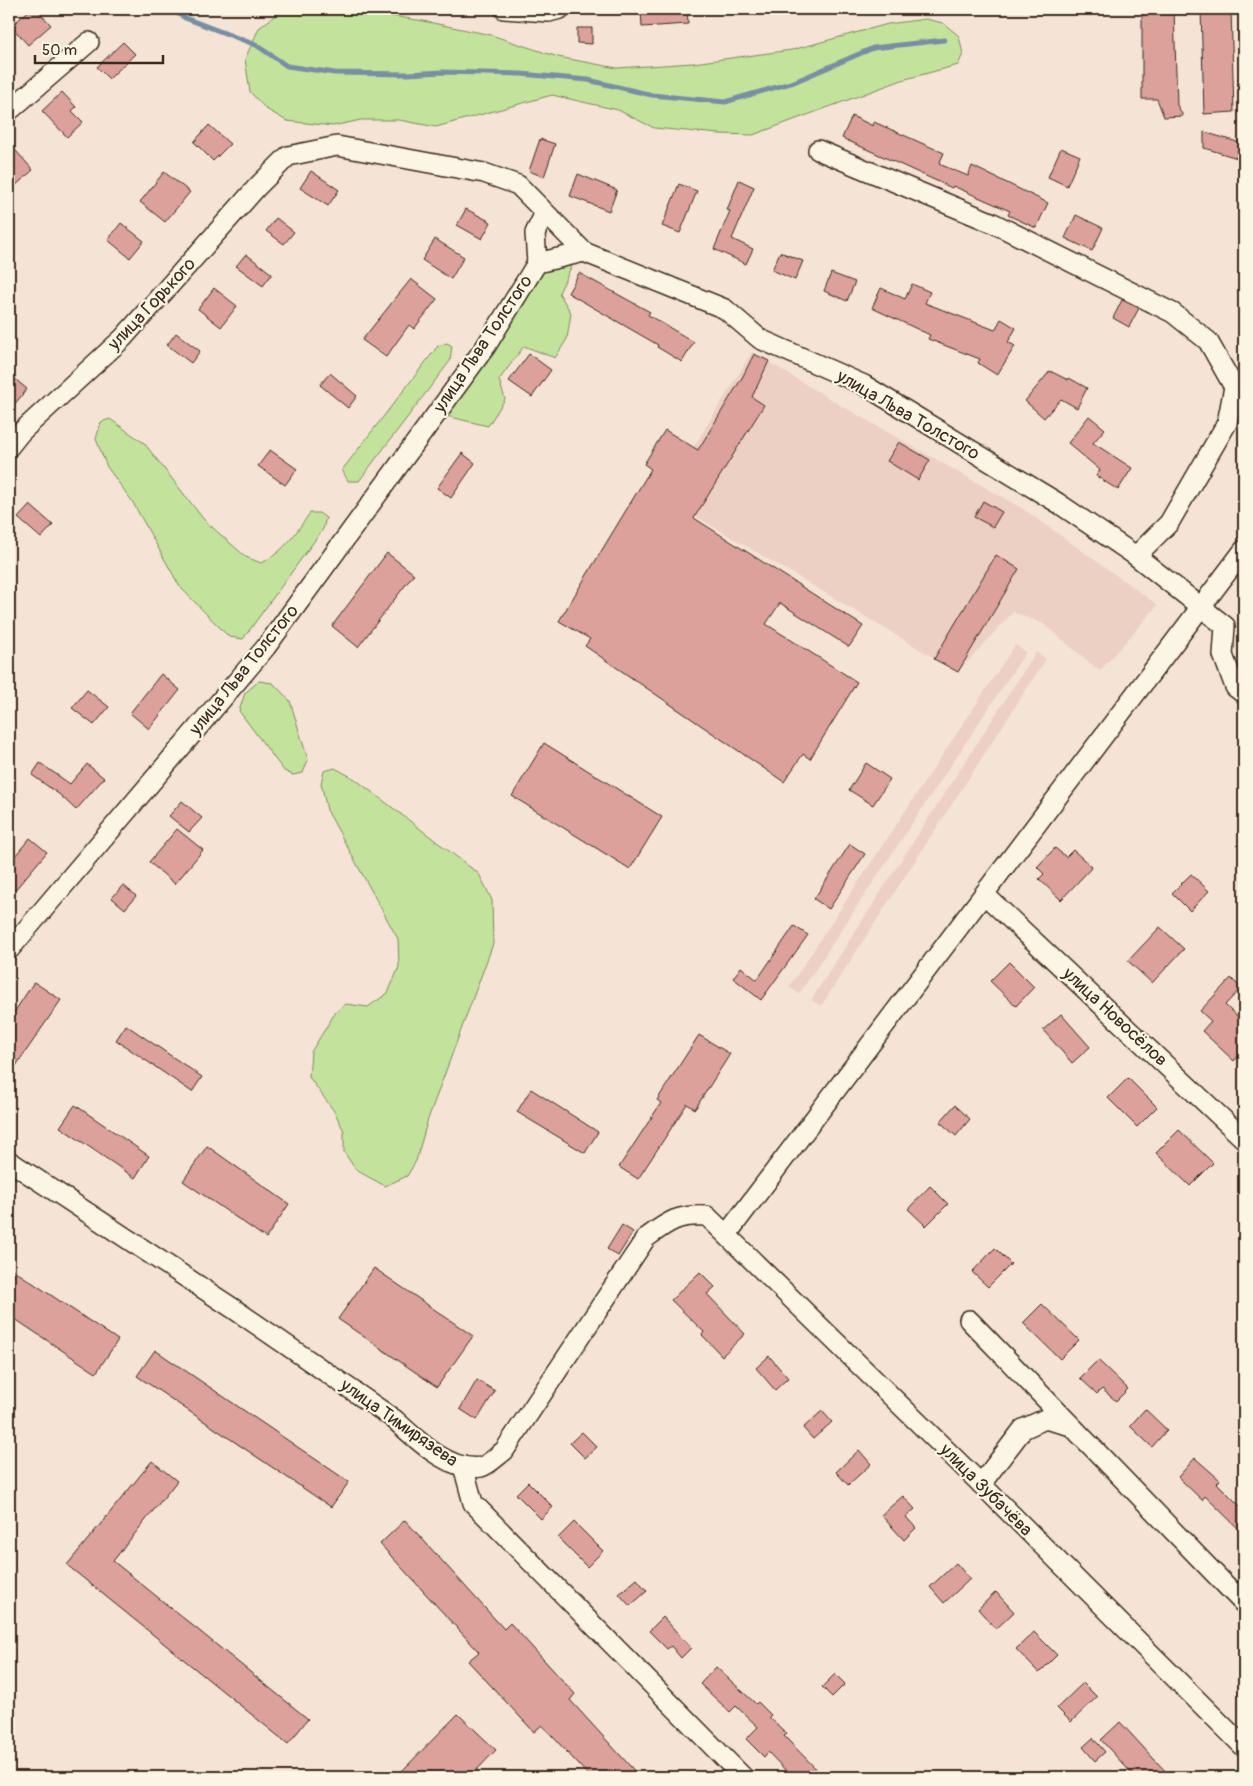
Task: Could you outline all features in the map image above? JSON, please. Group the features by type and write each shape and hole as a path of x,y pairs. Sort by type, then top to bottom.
{"street":[{"path":"504,9 549,12 560,9"},
{"path":"9,111 89,42"},
{"name":"улица Горького","path":"9,447 21,432 123,338 257,187 288,156 337,146 484,173 518,185 545,213"},
{"path":"818,150 993,223 1174,313 1208,341 1234,387 1227,423 1169,523 1136,556"},
{"path":"537,263 535,233 545,213 584,252"},
{"name":"улица Льва Толстого","path":"9,950 266,647 486,346 537,263 584,252 725,309 760,339 864,385 1058,503 1136,556 1225,626 1223,655 1235,687 1244,694"},
{"path":"727,1234 1244,550"},
{"name":"улица Новосёлов","path":"985,895 1244,1139"},
{"name":"улица Тимирязева","path":"9,1161 234,1309 394,1419 411,1434 450,1462 463,1466 473,1503 743,1777"},
{"name":"улица Зубачёва","path":"463,1466 483,1467 504,1451 646,1238 664,1225 687,1215 707,1216 981,1484 1244,1747"},
{"path":"969,1320 1069,1426 1244,1604"},
{"path":"981,1484 1023,1429 1045,1419 1069,1426"}],"shaded area":[{"path":"752,352 842,406 1025,510 1158,605 1100,671 1043,624 1013,612 958,672 697,517 667,490"},
{"path":"1015,645 1026,652 799,994 789,987"},
{"path":"1036,652 1046,659 821,1006 811,1000"}],"green space":[{"path":"281,11 361,11 423,21 491,35 558,57 617,68 693,63 792,50 888,24 926,19 943,23 959,36 963,54 958,65 902,80 753,135 654,128 618,110 552,95 436,127 399,120 361,120 333,126 287,121 266,109 250,92 245,59 259,28"},
{"path":"572,265 559,293 571,313 567,339 555,358 524,346 499,380 505,399 488,426 446,416 494,351 543,271"},
{"path":"447,343 452,346 450,361 359,481 348,481 342,470 438,346"},
{"path":"110,419 144,443 205,521 246,557 261,563 283,548 310,513 319,513 326,518 323,529 243,639 229,637 180,587 132,501 107,467 96,439 101,422"},
{"path":"259,681 273,683 290,701 308,760 303,773 293,775 284,771 239,711 245,693"},
{"path":"335,768 355,779 479,874 492,900 493,944 428,1119 416,1161 407,1176 385,1186 356,1170 344,1152 344,1131 334,1111 309,1077 311,1052 335,1013 346,1004 368,1007 388,993 399,967 398,939 327,810 321,783 324,771"}],"building":[{"path":"31,9 36,9 51,25 28,45 11,26"},
{"path":"687,9 688,24 642,27 641,10"},
{"path":"1142,9 1174,9 1177,105 1183,116 1164,117 1157,99 1142,99"},
{"path":"1201,9 1231,9 1234,112 1204,114"},
{"path":"577,28 592,28 592,44 577,43"},
{"path":"123,42 135,54 109,79 97,67"},
{"path":"62,92 76,107 72,111 83,122 67,137 42,111"},
{"path":"852,116 873,126 874,122 944,153 939,164 968,176 972,166 1048,203 1036,228 1008,215 1010,211 953,186 952,188 842,138"},
{"path":"209,125 230,144 213,161 194,142"},
{"path":"1204,132 1244,144 1244,160 1204,148"},
{"path":"540,139 555,144 544,177 529,171"},
{"path":"9,143 33,170 15,186 9,179"},
{"path":"1061,148 1080,156 1067,186 1048,177"},
{"path":"311,171 339,190 328,206 300,188"},
{"path":"164,172 190,192 165,222 140,202"},
{"path":"578,174 617,190 609,211 570,196"},
{"path":"739,180 754,187 732,239 753,249 746,264 714,249 730,211 727,210"},
{"path":"679,184 697,191 680,233 662,226"},
{"path":"466,209 491,222 482,239 457,225"},
{"path":"1076,215 1103,228 1092,251 1065,238"},
{"path":"276,218 294,232 284,244 266,231"},
{"path":"121,223 144,241 130,258 108,240"},
{"path":"435,239 464,257 451,279 422,260"},
{"path":"780,252 803,261 795,280 772,270"},
{"path":"246,254 272,274 263,286 236,266"},
{"path":"579,273 650,312 648,315 694,342 682,362 657,347 658,345 568,293"},
{"path":"831,273 855,282 847,301 824,291"},
{"path":"411,279 437,299 414,329 409,325 386,357 362,340"},
{"path":"912,284 930,292 925,303 995,330 1001,319 1016,328 1008,342 1015,346 997,375 978,363 980,359 928,339 930,335 872,308 881,288 905,299"},
{"path":"214,288 237,306 221,327 198,309"},
{"path":"1122,300 1139,308 1129,327 1113,318"},
{"path":"176,333 200,351 191,363 167,345"},
{"path":"529,354 551,370 532,397 509,381"},
{"path":"754,354 769,361 752,397 764,405 694,518 863,626 849,647 780,603 766,624 857,682 810,759 803,754 784,782 585,646 590,639 559,621 651,469 644,464 665,430 698,450 743,376"},
{"path":"1050,371 1068,380 1069,378 1087,388 1077,408 1061,399 1044,418 1025,401"},
{"path":"330,373 357,396 348,408 320,385"},
{"path":"9,374 27,389 9,411"},
{"path":"1089,416 1105,429 1093,443 1132,468 1118,490 1096,476 1100,470 1068,443"},
{"path":"899,442 930,460 918,480 887,461"},
{"path":"270,450 297,469 285,485 258,466"},
{"path":"462,453 475,463 451,498 437,488"},
{"path":"983,501 1002,512 993,527 974,517"},
{"path":"30,505 53,525 41,538 18,518"},
{"path":"387,553 414,574 358,647 332,626"},
{"path":"996,555 1019,569 958,672 934,659"},
{"path":"161,674 180,690 149,729 130,713"},
{"path":"87,690 109,707 94,725 72,708"},
{"path":"544,743 662,817 630,869 512,796"},
{"path":"40,763 70,784 87,764 104,778 76,810 60,795 32,775"},
{"path":"866,763 890,779 873,805 849,790"},
{"path":"182,801 202,818 189,832 169,816"},
{"path":"177,829 203,850 175,884 149,862"},
{"path":"30,838 47,852 9,897 9,863"},
{"path":"850,844 865,854 829,909 814,899"},
{"path":"1055,848 1066,857 1073,850 1092,867 1061,900 1039,879 1044,874 1037,867"},
{"path":"1191,874 1209,891 1190,911 1172,893"},
{"path":"123,885 136,896 125,909 112,898"},
{"path":"794,926 808,935 761,1000 733,978 741,967 757,980"},
{"path":"1160,927 1184,949 1152,983 1128,961"},
{"path":"1009,962 1034,987 1016,1006 990,981"},
{"path":"1231,978 1241,988 1225,1005 1244,1023 1244,1050 1234,1061 1202,1031 1211,1021 1200,1011"},
{"path":"34,982 61,1000 9,1076 9,1020"},
{"path":"1061,1014 1090,1047 1072,1063 1043,1030"},
{"path":"126,1025 202,1077 192,1092 116,1040"},
{"path":"699,1035 730,1054 695,1109 687,1104 638,1179 619,1167 661,1103 657,1100"},
{"path":"1128,1078 1157,1107 1137,1127 1108,1098"},
{"path":"531,1089 598,1132 585,1153 517,1112"},
{"path":"75,1105 149,1156 135,1178 60,1127"},
{"path":"955,1105 970,1119 956,1136 940,1122"},
{"path":"1179,1130 1213,1163 1190,1186 1156,1153"},
{"path":"207,1146 289,1204 266,1238 183,1181"},
{"path":"930,1186 948,1204 926,1226 908,1209"},
{"path":"622,1225 633,1232 618,1256 607,1249"},
{"path":"995,1248 1011,1264 988,1287 972,1272"},
{"path":"9,1267 118,1340 96,1373 9,1315"},
{"path":"374,1268 473,1336 437,1387 338,1319"},
{"path":"700,1272 715,1287 707,1294 745,1334 722,1356 702,1335 704,1332 671,1300"},
{"path":"1042,1304 1079,1340 1060,1359 1023,1323"},
{"path":"155,1350 349,1482 331,1507 137,1376"},
{"path":"769,1356 788,1378 775,1390 756,1368"},
{"path":"1098,1360 1128,1389 1116,1401 1102,1389 1097,1394 1080,1378"},
{"path":"477,1380 495,1391 477,1420 460,1409"},
{"path":"1145,1409 1167,1430 1152,1447 1130,1426"},
{"path":"822,1411 832,1422 813,1439 803,1428"},
{"path":"582,1432 597,1447 585,1458 570,1443"},
{"path":"859,1450 871,1464 848,1485 836,1472"},
{"path":"1195,1458 1220,1480 1217,1483 1244,1510 1244,1534 1205,1496 1202,1500 1178,1477"},
{"path":"152,1461 177,1481 113,1561 308,1719 288,1744 67,1565"},
{"path":"528,1482 553,1507 541,1519 516,1494"},
{"path":"903,1496 915,1509 906,1517 916,1528 904,1540 881,1515"},
{"path":"405,1520 504,1629 510,1623 575,1694 570,1700 640,1777 590,1777 542,1725 534,1732 468,1661 479,1652 380,1544"},
{"path":"574,1522 603,1551 587,1567 558,1538"},
{"path":"956,1563 970,1579 944,1603 930,1587"},
{"path":"637,1579 647,1591 630,1606 619,1594"},
{"path":"996,1592 1014,1612 996,1629 978,1609"},
{"path":"663,1617 691,1648 681,1658 671,1646 667,1649 649,1631"},
{"path":"1034,1632 1057,1655 1039,1673 1016,1649"},
{"path":"716,1667 756,1704 758,1702 771,1715 769,1717 787,1734 784,1736 824,1777 792,1777 768,1752 764,1757 746,1739 758,1727 736,1706 730,1712 700,1684"},
{"path":"835,1674 845,1684 832,1697 822,1687"},
{"path":"1083,1683 1097,1697 1071,1722 1057,1708"},
{"path":"458,1714 496,1750 470,1777 396,1777"},
{"path":"1120,1722 1171,1777 1135,1777 1101,1740"},
{"path":"1093,1738 1105,1752 1095,1761 1083,1747"}],"waterway":[{"path":"171,9 185,18 256,45 287,66 335,73 408,74 442,72 521,74 588,80 652,95 725,102 794,82 873,48 944,40"}]}
